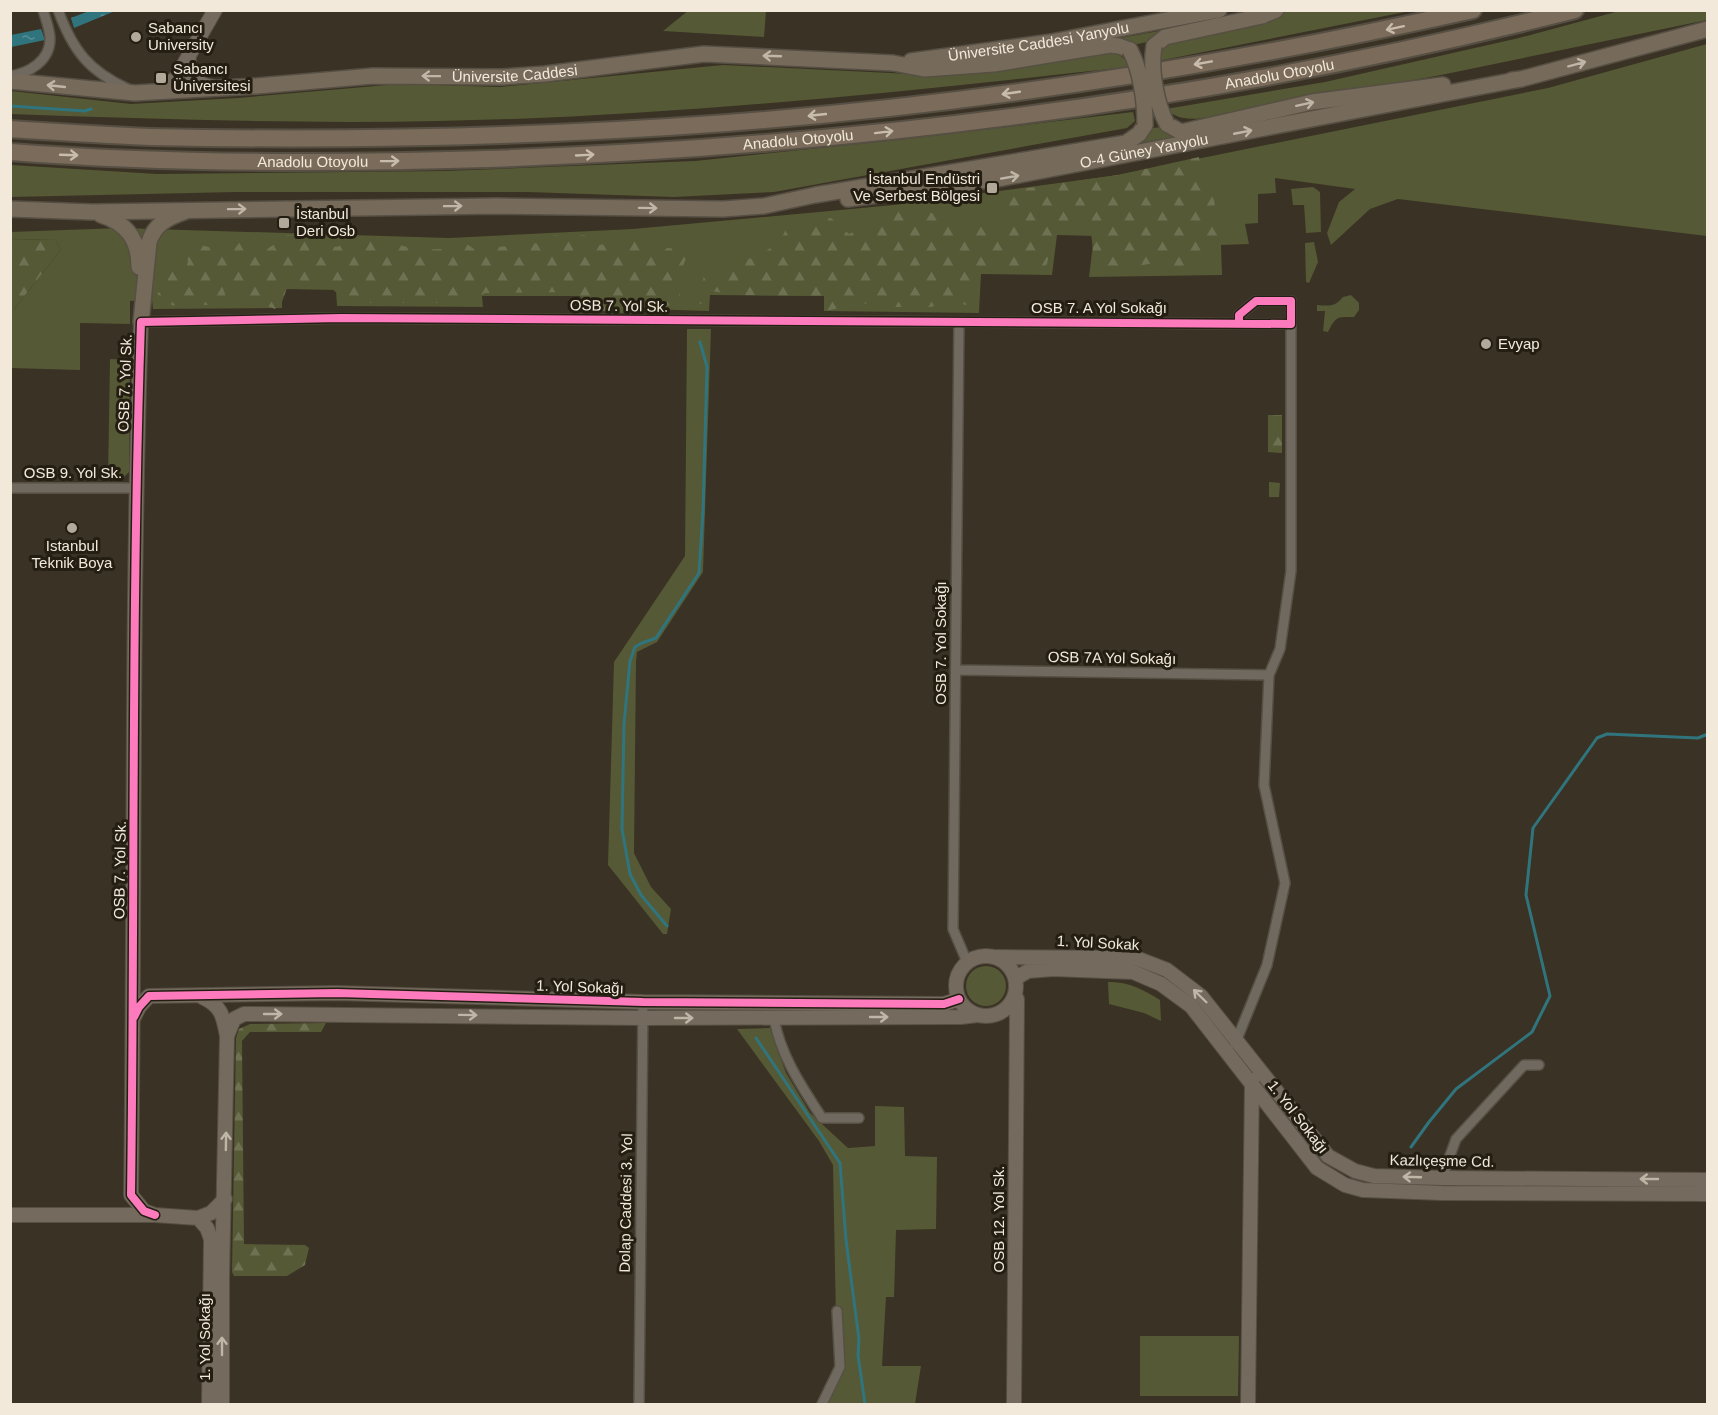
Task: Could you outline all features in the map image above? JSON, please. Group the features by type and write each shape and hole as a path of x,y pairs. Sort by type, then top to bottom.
{"highway":[{"name":"Anadolu Otoyolu","path":"10,129 146,136 380,138 539,134 727,123 898,107 1102,80 1345,39 1473,10"},
{"name":"Anadolu Otoyolu","path":"10,152 235,161 383,162 558,156 800,141 1061,109 1208,87 1318,67 1508,27 1575,10"}],"main road":[{"path":"1276,10 1262,16 1165,38 1154,46 1151,60 1161,112 1167,124 1181,132 1312,102 1423,86 1521,79 1707,29"},
{"name":"Üniversite Caddesi Yanyolu","path":"893,63 1051,42 1210,11"},
{"path":"10,209 92,212 497,206 723,209 764,206 815,195 1125,142 1139,134 1145,125 1145,112 1136,61 1130,51 1119,46 1110,45 994,64 924,69 893,63"},
{"name":"Üniversite Caddesi","path":"10,81 135,93 372,76 502,77 545,74 704,54 893,63"},
{"name":"O-4 Güney Yanyolu","path":"764,206 878,196 1003,178 1521,79"},
{"path":"141,322 149,242 152,234 163,222 194,209"},
{"path":"92,212 113,218 123,225 134,240 139,260 141,322"}],"street":[{"path":"10,76 25,72 37,65 47,52 50,38 43,10"},
{"path":"58,10 75,48 85,62 107,79 135,93"},
{"path":"158,91 176,78 215,10"},
{"path":"189,54 188,64 197,82 206,87 220,88"},
{"path":"1230,1054 1267,965 1285,883 1264,785 1269,675 1280,650 1291,571 1291,301 1256,301 1239,315 1239,323"},
{"name":"OSB 7. Yol Sk.","path":"130,1196 134,1017 135,488 141,322 341,318 959,322"},
{"name":"OSB 7. A Yol Sokağı","path":"959,322 1292,324"},
{"name":"OSB 7. Yol Sokağı","path":"959,322 953,929 967,962"},
{"name":"OSB 9. Yol Sk.","path":"10,488 135,488"},
{"name":"OSB 7A Yol Sokağı","path":"956,670 1269,675"},
{"path":"227,1036 234,1019 243,1014 643,1018 994,1016 1007,1008 1015,997 1016,978 1012,969 997,957 976,957 967,962 957,979 956,989 963,1006 978,1015"},
{"name":"1. Yol Sokak","path":"997,957 1136,958 1167,970 1201,996 1237,1041"},
{"name":"1. Yol Sokağı","path":"1016,978 1028,970 1133,972 1161,984 1191,1006 1317,1168 1354,1188 1442,1193 1707,1194"},
{"path":"133,980 149,996 201,996"},
{"name":"1. Yol Sokağı","path":"201,996 337,993 643,1002 944,1004 959,999"},
{"path":"134,1017 149,996"},
{"name":"1. Yol Sokağı","path":"201,996 213,1002 222,1013 227,1036 225,1199 216,1279 222,1404"},
{"name":"OSB 12. Yol Sk.","path":"1014,1404 1017,1033 1017,999 1015,997"},
{"name":"Dolap Caddesi 3. Yol","path":"639,1404 643,1002"},
{"path":"1001,1012 1017,1033"},
{"path":"774,1018 792,1071 822,1118 859,1118"},
{"name":"Kazlıçeşme Cd.","path":"1237,1041 1328,1156 1355,1172 1374,1176 1442,1178 1707,1180"},
{"path":"1442,1178 1456,1139 1524,1065 1539,1065"},
{"path":"1248,1404 1251,1082 1257,1066"},
{"path":"104,1216 117,1209 130,1196 144,1211 155,1215"},
{"path":"10,1215 155,1215 198,1218 211,1213 225,1199"},
{"path":"198,1218 207,1228 211,1239 216,1279 209,1404"},
{"path":"822,1404 840,1367 837,1311"}],"green space":[{"path":"689,10 766,11 764,37 663,31"},
{"path":"1289,11 1410,11 1159,59 1158,54 1166,44"},
{"path":"1619,11 1707,11 1707,20 1441,75 1209,118 1191,119 1176,116 1166,109 1325,82 1519,38"},
{"path":"1159,31 1147,42 1133,45 1120,38"},
{"path":"1707,44 1707,236 1398,199 1370,209 1331,245 1327,233 1339,202 1355,189 1275,178 1276,193 1258,194 1258,223 1245,224 1249,244 1221,245 1222,275 1089,277 1094,236 1057,235 1052,275 981,274 979,313 824,311 824,296 710,295 709,311 582,307 580,296 482,296 483,307 337,306 336,290 282,289 282,308 153,309 152,300 130,301 130,324 80,323 80,370 11,368 11,313 61,250 55,239 11,240 10,232 120,228 449,238 633,229 894,205 1118,175 1548,88"},
{"path":"1114,52 1125,59 1128,67 784,102 525,119 331,122 11,114 11,91 131,104 238,98 399,84 501,87 723,65 911,74"},
{"path":"1133,112 1135,121 1127,128 774,192 674,197 528,192 236,192 11,197 11,165 157,174 445,171 695,161"},
{"path":"1163,127 1182,138 1138,144 1153,128"},
{"path":"1199,157 1201,170 1214,199 1221,245 1182,269 1159,262 1122,269 1107,270 1095,267 1091,233 1084,226 1088,218 1074,214 1071,226 1054,232 1047,264 1040,270 975,273 973,278 976,292 971,306 953,302 930,307 882,307 868,303 824,311 824,296 736,295 711,291 703,304 697,303 704,276 764,252 782,237 787,226 831,218 849,234 907,206 989,229 998,241 1014,190 1118,175"},
{"path":"1313,187 1320,192 1321,232 1306,233 1304,205 1293,205 1291,189"},
{"path":"287,235 308,236 336,247 357,239 393,243 418,250 441,249 449,238 458,238 474,249 550,242 555,235 585,235 592,246 638,239 648,244 660,255 667,248 682,249 686,259 678,277 681,305 655,306 633,314 591,310 585,299 576,292 485,293 468,303 344,303 329,286 288,285 282,302 275,309 252,300 243,292 224,283 223,288 229,306 205,305 183,298 174,306 162,300 157,293 164,291 161,274 169,274 172,268 185,273 188,261 183,241 226,251 234,269 226,274 225,281 236,270 234,250 239,243 266,250"},
{"path":"55,239 61,250 11,313 11,240"},
{"path":"1314,242 1318,262 1309,283 1306,282 1305,243"},
{"path":"1351,295 1359,303 1359,310 1354,317 1338,318 1328,332 1323,331 1325,311 1317,311 1317,305 1332,305 1343,297"},
{"path":"687,329 711,329 703,572 657,642 637,652 636,662 634,853 651,887 671,909 667,934 663,934 608,865 614,662 685,556"},
{"path":"110,359 130,360 129,472 123,478 108,477"},
{"path":"1268,415 1282,415 1282,453 1268,452"},
{"path":"1269,482 1280,483 1279,497 1269,497"},
{"path":"986,966 994,967 1000,972 1005,978 1005,994 1000,1000 994,1005 986,1006 978,1005 972,1000 967,994 966,986 967,978 972,972 978,967"},
{"path":"1108,982 1129,985 1160,1000 1161,1021 1144,1013 1109,1004"},
{"path":"326,1023 321,1032 250,1032 242,1041 244,1244 305,1245 309,1248 305,1265 287,1276 234,1276 232,1272 236,1038 239,1029 250,1024"},
{"path":"770,1028 786,1073 810,1113 848,1148 875,1146 875,1106 904,1107 905,1156 937,1157 936,1229 896,1230 894,1297 886,1297 882,1366 921,1366 915,1404 821,1404 837,1372 833,1165 819,1141 737,1029"},
{"path":"1140,1336 1239,1336 1238,1396 1140,1396"}],"water":[{"path":"89,11 115,11 74,28 71,18"},
{"path":"41,29 45,40 11,47 11,35"}],"waterway":[{"path":"10,106 85,111 91,109"},
{"path":"667,926 641,895 630,874 622,829 624,724 630,661 635,647 656,638 699,573 707,367 700,342"},
{"path":"1411,1147 1456,1089 1532,1032 1550,996 1526,895 1533,828 1597,738 1607,734 1698,738 1708,734"},
{"path":"756,1038 840,1163 846,1240 865,1404"}],"cycle path":[{"path":"155,1215 144,1211 131,1195 134,649 141,322 341,318 1291,324 1291,301 1256,301 1239,315 1239,323"},
{"path":"134,1017 149,996 337,993 643,1002 944,1004 959,999"}],"place":[{"name":"Sabancı University","path":"136,37"},
{"name":"Sabancı Üniversitesi","path":"161,78"},
{"name":"İstanbul Endüstri Ve Serbest Bölgesi","path":"992,188"},
{"name":"İstanbul Deri Osb","path":"284,223"},
{"name":"Evyap","path":"1486,344"},
{"name":"Istanbul Teknik Boya","path":"72,528"}]}
